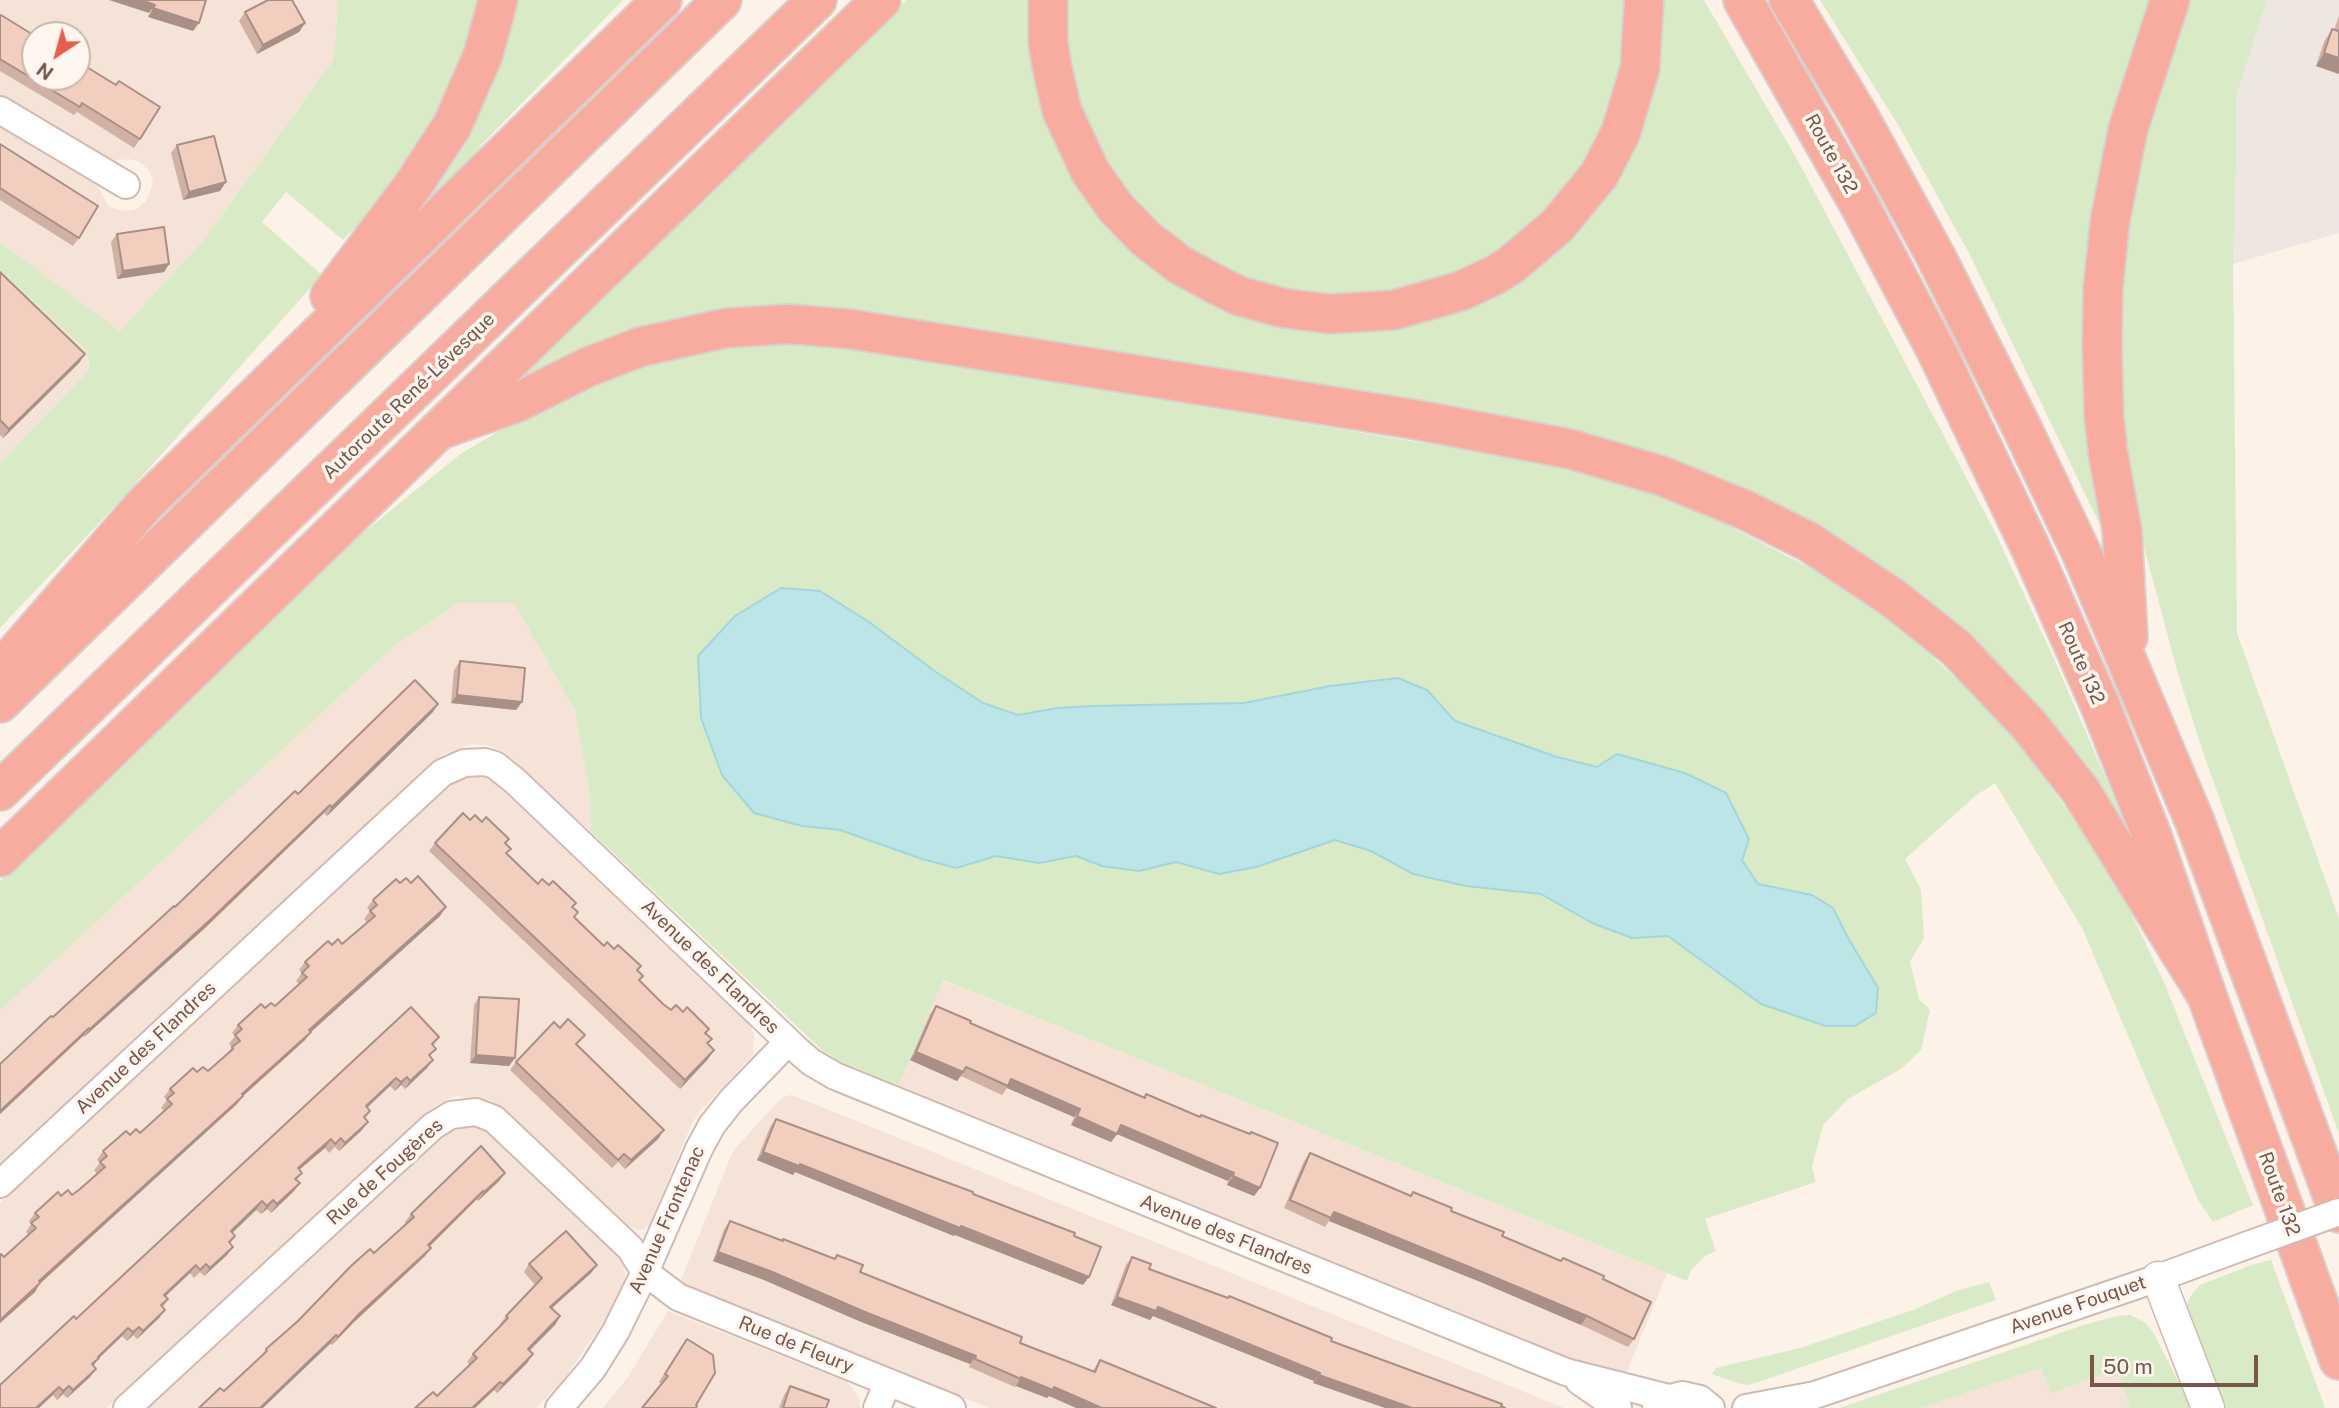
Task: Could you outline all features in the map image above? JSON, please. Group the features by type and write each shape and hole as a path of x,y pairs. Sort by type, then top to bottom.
{"highway":[{"path":"258,391 438,149 474,78 490,35 498,0"},
{"path":"0,671 145,504 662,0"},
{"path":"0,703 722,0"},
{"name":"Autoroute René-Lévesque","path":"0,791 817,0"},
{"path":"0,857 881,0"},
{"path":"1048,0 1050,54 1062,111 1090,171 1115,207 1131,224 1180,265 1239,296 1307,313 1353,314 1412,307 1461,291 1511,265 1557,226 1600,175 1621,132 1640,68 1644,0"},
{"name":"Route 132","path":"1744,0 1875,234 1959,396 2018,520 2100,705 2141,804 2207,996 2339,1360"},
{"path":"1789,0 1880,153 1970,322 2062,510 2130,663 2214,870 2339,1212"},
{"path":"2130,663 2122,530 2104,416 2103,289 2110,221 2128,129 2170,0"},
{"path":"439,430 518,402 570,375 640,347 726,328 788,324 850,329 1418,420 1570,449 1652,472 1716,497 1809,542 1893,598 1956,648 2010,703 2065,769 2207,996"}],"street":[{"path":"0,110 126,185"},
{"name":"Avenue des Flandres","path":"0,1184 442,773 464,762 485,762 505,772 788,1042 811,1062 850,1083 1566,1372 1662,1403 1682,1395 1694,1396 1712,1408"},
{"name":"Avenue Frontenac","path":"559,1408 605,1350 645,1272 689,1170 712,1125 731,1101 788,1042"},
{"name":"Rue de Fougères","path":"127,1408 433,1126 451,1115 476,1112 494,1119 630,1248 645,1272"},
{"name":"Avenue Fouquet","path":"1746,1408 1804,1402 2339,1212"},
{"name":"Rue de Fleury","path":"645,1272 678,1297 953,1408"},
{"path":"2158,1278 2208,1408"},
{"name":"Avenue des Flandres","path":"1566,1372 1618,1408"},
{"path":"877,1408 888,1382"}],"shaded area":[{"path":"0,0 338,0 334,59 207,236 120,331 0,242 0,122 96,182 109,206 127,211 137,209 146,201 151,190 153,180 148,169 129,159 105,159 0,97"},
{"path":"2267,0 2339,0 2339,233 2233,264 2236,97"},
{"path":"0,270 88,352 89,370 0,463"},
{"path":"458,603 514,603 575,710 591,803 590,831 504,752 490,746 473,744 446,753 434,761 0,1164 0,1011 392,648"},
{"path":"472,774 492,779 751,1026 754,1035 753,1055 692,1123 650,1223 644,1230 630,1227 502,1107 490,1100 454,1096 433,1107 106,1408 0,1408 0,1203 452,784"},
{"path":"942,980 1667,1273 1625,1376 1574,1359 899,1085"},
{"path":"792,1095 1564,1408 989,1408 689,1286 681,1280 733,1151 779,1100"},
{"path":"463,1124 476,1126 487,1132 613,1250 624,1265 625,1286 617,1302 562,1382 536,1408 148,1408 445,1133"},
{"path":"668,1311 847,1382 859,1398 860,1408 603,1408 628,1377"},
{"path":"2042,1368 2052,1394 2116,1369 2131,1408 1920,1408"}],"green space":[{"path":"338,0 480,0 472,37 450,91 416,147 368,214 343,240 286,192 262,222 322,275 118,503 0,628 0,463 89,370 88,352 0,270 0,242 120,331 207,236 334,59"},
{"path":"511,0 623,0 481,145 474,158 415,216"},
{"path":"906,0 1034,0 1118,237 1355,330 1588,215 1659,0 1704,0 1797,159 1994,530 2125,822 2117,826 1792,512 853,316 508,391 502,386 679,224"},
{"path":"1066,0 1628,0 1624,62 1609,117 1586,162 1556,204 1520,238 1475,266 1423,287 1361,296 1301,294 1250,280 1201,257 1162,230 1121,188 1089,139 1071,82 1064,21"},
{"path":"1820,0 2156,0 2131,72 2107,517 2098,521 1970,255 1900,128"},
{"path":"2188,0 2267,0 2236,97 2233,264 2237,633 2339,918 2339,1134 2204,755 2178,674 2141,536 2127,464 2120,378 2119,305 2125,225 2157,93"},
{"path":"817,343 1526,460 1587,474 1661,497 1725,524 1820,573 1869,605 1922,647 1981,702 2015,739 2075,820 2126,902 2164,982 2253,1205 2213,1222 2198,1200 2083,930 1995,783 1974,797 1905,859 1921,890 1924,938 1910,962 1919,999 1930,1010 1921,1050 1901,1069 1848,1099 1823,1125 1812,1167 1816,1182 1705,1219 1716,1251 1705,1256 1692,1269 1687,1281 943,980 899,1085 841,1062 822,1050 590,831 591,803 575,710 514,603 458,603 392,648 0,1011 0,881 336,555 462,453 511,424 622,372 712,349 759,344","holes":["936,672 983,703 1018,715 1057,708 1093,706 1244,703 1330,686 1398,678 1427,690 1455,721 1557,757 1597,767 1617,754 1685,773 1758,884 1812,895 1833,908 1848,938 1715,972 1668,936 1632,938 1592,923 1541,894 1466,886 1413,874 1371,851 1335,840 1256,867 1219,874 1176,862 1139,871 1102,866 1076,856 1039,863 996,856 956,868 922,859 840,829 802,826"]},
{"path":"2271,1260 2325,1408 2222,1408 2188,1316 2187,1304 2200,1285"},
{"path":"1989,1282 1996,1300 1749,1385 1712,1374 1716,1368 1800,1348 1913,1310 1956,1291"},
{"path":"2130,1315 2144,1322 2152,1330 2192,1408 2131,1408 2116,1369 2051,1394 2041,1368 1920,1408 1839,1408 2087,1324"}],"water":[{"path":"781,588 820,591 869,622 983,703 1018,715 1057,708 1093,706 1244,703 1330,686 1398,678 1427,690 1455,721 1557,757 1597,767 1617,754 1685,773 1726,793 1749,839 1742,860 1758,884 1812,895 1833,908 1878,988 1876,1013 1855,1026 1826,1026 1761,1004 1668,936 1632,938 1592,923 1541,894 1466,886 1413,874 1371,851 1335,840 1256,867 1219,874 1176,862 1139,871 1102,866 1076,856 1039,863 996,856 956,868 840,830 802,826 754,813 722,775 701,718 698,656 735,616"}],"building":[{"path":"141,0 206,0 199,23 153,8 155,5"},
{"path":"268,0 292,0 305,23 263,45 245,12"},
{"path":"1,15 21,27 21,72 0,59"},
{"path":"2332,29 2339,30 2339,58 2324,53"},
{"path":"91,70 116,85 119,81 160,107 140,139 82,103 80,107 53,91 91,91"},
{"path":"214,136 226,182 189,192 177,145"},
{"path":"0,144 98,206 79,238 0,188"},
{"path":"164,227 169,264 123,271 117,234"},
{"path":"0,272 85,354 9,429 0,420"},
{"path":"460,661 525,668 522,702 457,695"},
{"path":"415,680 438,704 332,807 330,805 211,919 0,1111 0,1064 175,907 295,791 298,794"},
{"path":"463,813 470,820 475,815 482,822 486,817 509,839 505,843 511,849 506,853 538,884 542,879 549,885 553,881 576,903 572,907 578,912 574,917 604,946 607,942 614,949 618,945 641,966 637,970 643,976 639,980 663,1004 671,1010 676,1005 683,1012 687,1007 709,1029 705,1033 712,1039 707,1043 714,1050 685,1080 435,843"},
{"path":"418,876 446,907 309,1030 311,1032 242,1094 243,1096 39,1281 40,1283 0,1320 0,1255 4,1257 36,1228 31,1223 39,1217 35,1213 58,1192 61,1196 68,1190 72,1195 105,1167 100,1162 107,1156 103,1151 126,1131 130,1135 136,1129 140,1133 172,1104 167,1099 174,1093 170,1089 193,1068 197,1072 203,1067 208,1071 233,1049 240,1041 235,1035 242,1029 238,1025 261,1004 265,1008 271,1003 275,1006 307,977 302,973 309,966 305,962 328,941 332,945 338,939 342,944 375,916 370,911 377,905 373,900 396,879 400,883 406,878 411,883"},
{"path":"479,997 519,999 515,1058 476,1055"},
{"path":"936,1006 1145,1098 1146,1094 1200,1117 1201,1115 1278,1143 1260,1188 1233,1176 1234,1173 1121,1125 1117,1134 1077,1116 1080,1109 1011,1079 1008,1086 966,1067 963,1072 916,1052"},
{"path":"411,1007 439,1037 432,1044 436,1049 429,1055 433,1060 410,1081 407,1077 401,1082 396,1078 366,1106 370,1111 364,1117 368,1122 345,1143 341,1138 335,1144 331,1139 298,1168 302,1173 295,1179 300,1183 277,1204 273,1200 267,1206 262,1201 231,1231 235,1236 229,1242 233,1247 210,1268 206,1264 200,1270 196,1265 164,1295 168,1299 161,1305 165,1310 143,1331 139,1327 133,1332 128,1328 92,1364 96,1369 73,1390 69,1386 63,1391 59,1387 36,1408 0,1408 0,1385 74,1316 76,1319"},
{"path":"568,1019 585,1035 576,1044 664,1130 631,1160 624,1154 618,1160 516,1062 554,1022 560,1028"},
{"path":"776,1119 1075,1233 1074,1236 1101,1247 1089,1277 763,1152"},
{"path":"481,1146 505,1173 428,1245 431,1248 338,1337 336,1335 260,1408 199,1408 220,1388 224,1391 370,1249 374,1253 414,1217 411,1214"},
{"path":"1310,1153 1411,1196 1413,1192 1452,1208 1451,1211 1504,1232 1502,1236 1604,1276 1603,1279 1651,1302 1634,1339 1587,1316 1334,1212 1331,1218 1290,1200"},
{"path":"730,1221 835,1259 837,1255 863,1265 860,1272 1022,1337 1020,1343 1095,1372 1100,1360 1216,1408 1102,1408 1054,1387 1053,1390 1021,1379 975,1359 976,1356 718,1252"},
{"path":"566,1231 597,1265 550,1307 560,1316 528,1349 533,1354 503,1384 500,1382 472,1408 415,1408 433,1392 437,1396 477,1358 473,1354 542,1278 529,1264"},
{"path":"1132,1257 1151,1264 1149,1269 1228,1298 1229,1296 1332,1338 1331,1341 1502,1404 1505,1408 1412,1408 1319,1375 1320,1373 1158,1307 1156,1311 1117,1297"},
{"path":"687,1339 713,1355 715,1373 696,1408 642,1408 668,1376 665,1374"},
{"path":"790,1386 829,1400 826,1408 783,1408"}]}
